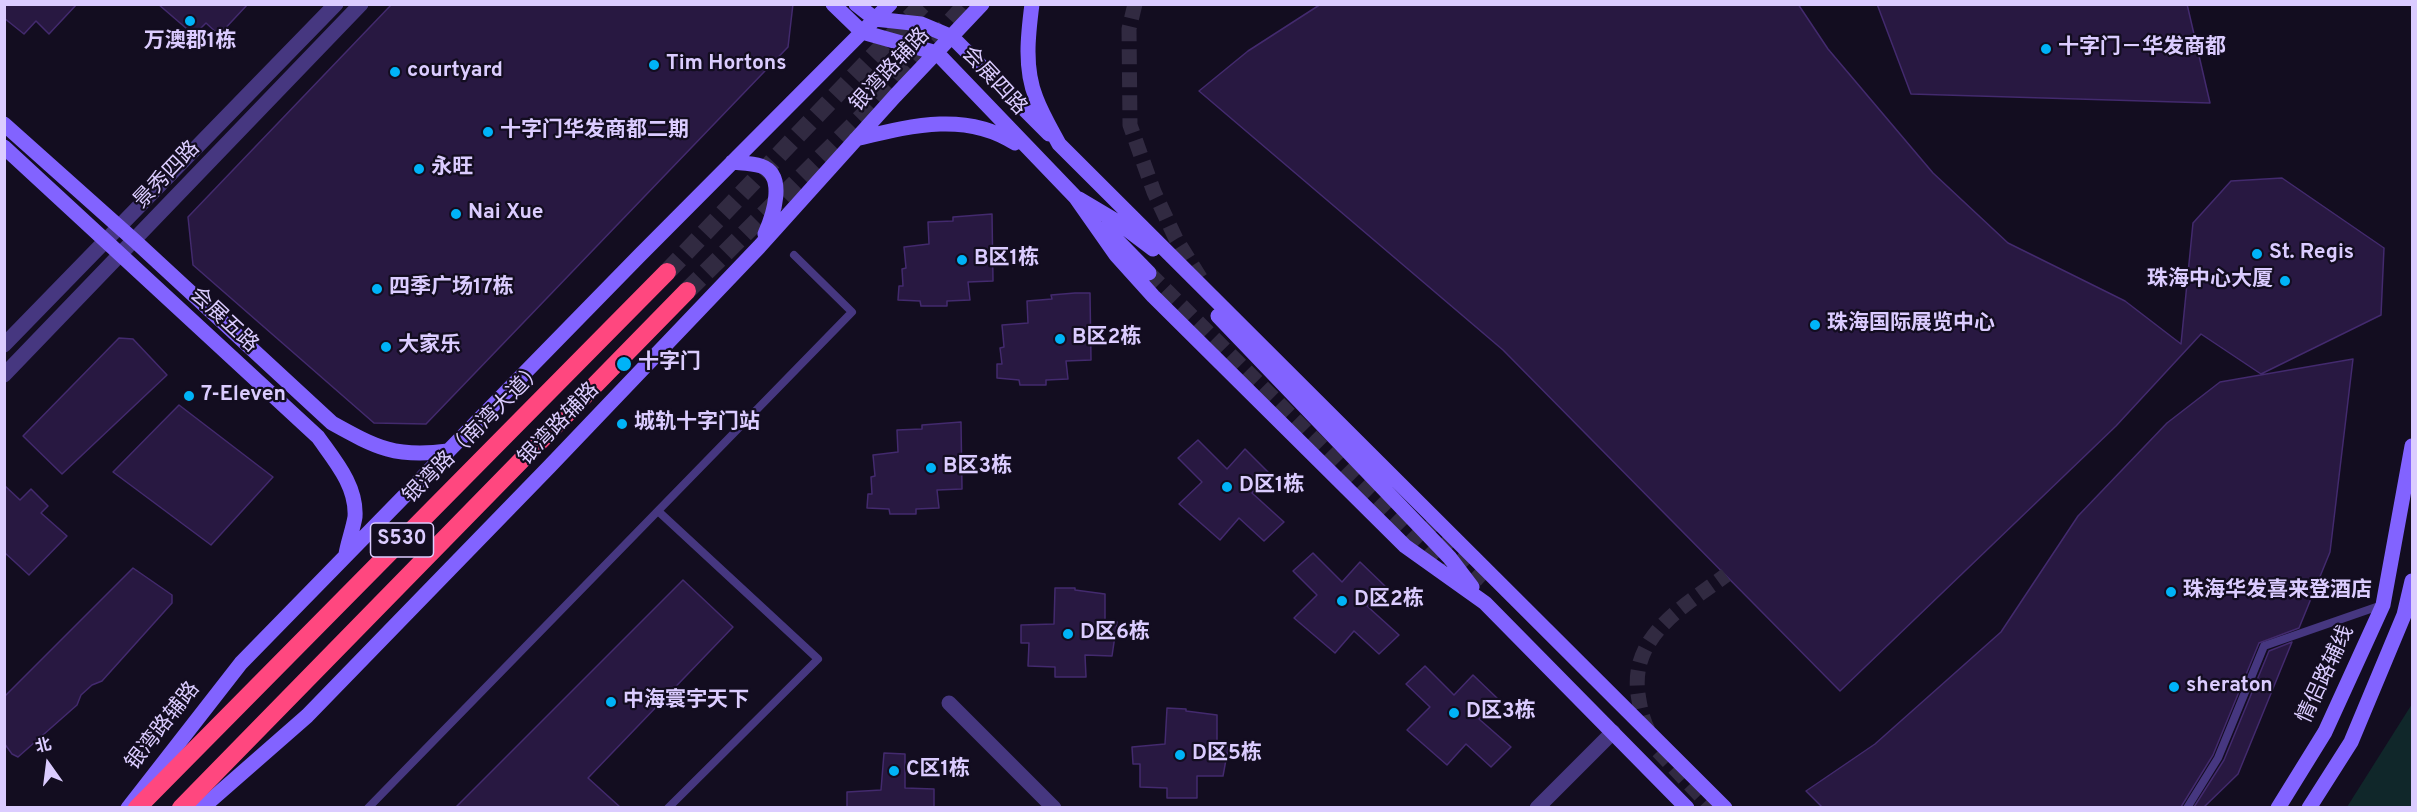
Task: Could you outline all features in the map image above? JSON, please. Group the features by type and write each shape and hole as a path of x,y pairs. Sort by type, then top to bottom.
{"highway":[{"name":"银湾路（南湾大道）","path":"137,807 667,272"},
{"name":"S530","path":"181,807 687,291"}],"main road":[{"name":"会展四路","path":"833,4 862,32 937,53 1076,198"},
{"path":"856,4 875,19 921,24 952,37"},
{"name":"银湾路辅路","path":"128,807 241,663 890,4"},
{"name":"银湾路辅路","path":"202,807 307,716 759,247 981,4"},
{"path":"1032,4 1028,42 1033,87 1035,96 1059,144"},
{"name":"会展四路","path":"952,37 1725,807"},
{"path":"856,139 899,128 956,123 973,125 1002,135 1035,156"},
{"name":"会展五路","path":"4,124 332,423 370,445 396,453 419,455 448,451"},
{"name":"会展五路","path":"4,147 318,437 340,468 352,491 355,517 345,556"},
{"path":"732,162 762,166 773,176 776,196 772,218 759,247"},
{"path":"1076,198 1149,273"},
{"path":"1076,198 1116,255 1134,276 1388,530 1424,560 1470,590 1485,603 1687,807"},
{"path":"1076,198 1116,221 1150,246 1450,558 1485,603"},
{"name":"情侣路辅线","path":"2278,807 2325,732 2383,604 2412,446"},
{"path":"2309,807 2350,742 2404,615 2412,581"}],"street":[{"name":"景秀四路","path":"4,345 336,4"},
{"name":"景秀四路","path":"4,375 361,4"},
{"path":"949,703 1054,807"},
{"path":"1537,807 1612,732"}],"lane":[{"path":"368,807 852,312 794,255"},
{"path":"658,512 818,659 668,807"},
{"path":"2187,807 2218,758 2264,646 2383,604"}],"green space":[{"path":"2412,704 2412,807 2347,807"}],"building":[{"path":"4,4 77,4 49,34 36,21 24,34 4,18"},
{"name":"万澳郡1栋","path":"158,4 248,4 219,35 206,23 194,35"},
{"name":"十字门华发商都二期","path":"392,4 793,4 788,47 426,424 374,423 193,265 188,217"},
{"name":"珠海国际展览中心","path":"1321,4 1798,4 1828,49 1933,173 2008,243 2125,301 2181,344 2193,223 2231,181 2282,178 2384,248 2381,315 2261,374 2201,334 2116,426 1840,691 1503,350 1199,91 1248,51"},
{"name":"十字门－华发商都","path":"1877,4 2187,4 2210,103 1911,94"},
{"name":"B区1栋","path":"992,214 993,281 968,282 970,300 947,301 947,306 921,306 920,301 898,300 899,286 903,286 902,269 906,268 904,247 929,244 928,222 953,221 953,217"},
{"name":"B区2栋","path":"1090,293 1091,360 1066,361 1068,379 1046,380 1046,385 1020,385 1019,380 997,378 997,364 1002,364 1000,348 1004,347 1002,325 1028,323 1027,301 1052,299 1051,295"},
{"path":"119,338 133,339 167,375 62,474 23,436"},
{"name":"珠海华发喜来登酒店","path":"2353,359 2330,552 2299,628 2259,643 2213,755 2181,807 1822,807 1806,791 1875,744 2001,632 2078,516 2167,423 2220,382"},
{"path":"179,405 273,477 211,545 113,472"},
{"name":"B区3栋","path":"961,422 962,489 937,490 939,508 916,509 916,514 890,514 889,509 867,508 868,494 872,494 871,477 875,476 873,455 898,452 897,430 922,429 922,425"},
{"name":"D区1栋","path":"1198,440 1227,469 1245,449 1270,474 1252,493 1284,522 1264,541 1239,518 1220,540 1179,504 1202,482 1178,458"},
{"path":"4,485 20,500 31,489 48,506 41,513 67,536 29,575 4,552"},
{"name":"D区2栋","path":"1313,553 1342,582 1360,562 1386,587 1367,606 1399,635 1379,654 1354,631 1335,653 1294,618 1317,595 1293,571"},
{"path":"133,568 172,595 172,603 102,681 92,685 81,695 77,705 18,757 12,754 4,743 4,697"},
{"name":"中海寰宇天下","path":"683,580 733,627 588,778 620,807 456,807"},
{"name":"D区6栋","path":"1055,588 1075,588 1075,590 1105,594 1105,620 1117,622 1112,656 1085,655 1086,677 1055,677 1055,667 1028,666 1029,643 1021,643 1021,625 1054,624"},
{"path":"2292,642 2238,774 2204,807 2194,807 2224,760 2269,651"},
{"name":"D区3栋","path":"1425,666 1454,695 1473,675 1498,699 1479,719 1511,747 1491,767 1466,744 1447,765 1407,730 1430,707 1406,684"},
{"name":"D区5栋","path":"1167,708 1217,715 1217,741 1229,743 1223,776 1197,776 1197,798 1167,798 1167,788 1140,787 1140,764 1133,764 1132,747 1165,744"},
{"name":"C区1栋","path":"884,753 905,754 905,788 934,789 934,807 847,807 847,792 881,790"}],"tunnel":[{"path":"667,272 923,4"},
{"path":"687,291 871,108 967,4"},
{"path":"1135,4 1129,29 1130,125 1154,192 1176,239 1204,284"},
{"path":"1149,273 1443,568"},
{"path":"1425,522 1490,584"},
{"path":"1648,730 1638,694 1638,673 1643,655 1664,624 1726,575"},
{"path":"1658,751 1712,808"}],"place":[{"name":"万澳郡1栋","path":"190,21"},
{"name":"十字门－华发商都","path":"2046,49"},
{"name":"Tim Hortons","path":"654,65"},
{"name":"courtyard","path":"395,72"},
{"name":"十字门华发商都二期","path":"488,132"},
{"name":"永旺","path":"419,169"},
{"name":"Nai Xue","path":"456,214"},
{"name":"St. Regis","path":"2257,254"},
{"name":"B区1栋","path":"962,260"},
{"name":"珠海中心大厦","path":"2285,281"},
{"name":"四季广场17栋","path":"377,289"},
{"name":"珠海国际展览中心","path":"1815,325"},
{"name":"B区2栋","path":"1060,339"},
{"name":"大家乐","path":"386,347"},
{"name":"十字门","path":"624,364"},
{"name":"7-Eleven","path":"189,396"},
{"name":"城轨十字门站","path":"622,424"},
{"name":"B区3栋","path":"931,468"},
{"name":"D区1栋","path":"1227,487"},
{"name":"珠海华发喜来登酒店","path":"2171,592"},
{"name":"D区2栋","path":"1342,601"},
{"name":"D区6栋","path":"1068,634"},
{"name":"sheraton","path":"2174,687"},
{"name":"中海寰宇天下","path":"611,702"},
{"name":"D区3栋","path":"1454,713"},
{"name":"D区5栋","path":"1180,755"},
{"name":"C区1栋","path":"894,771"}]}
